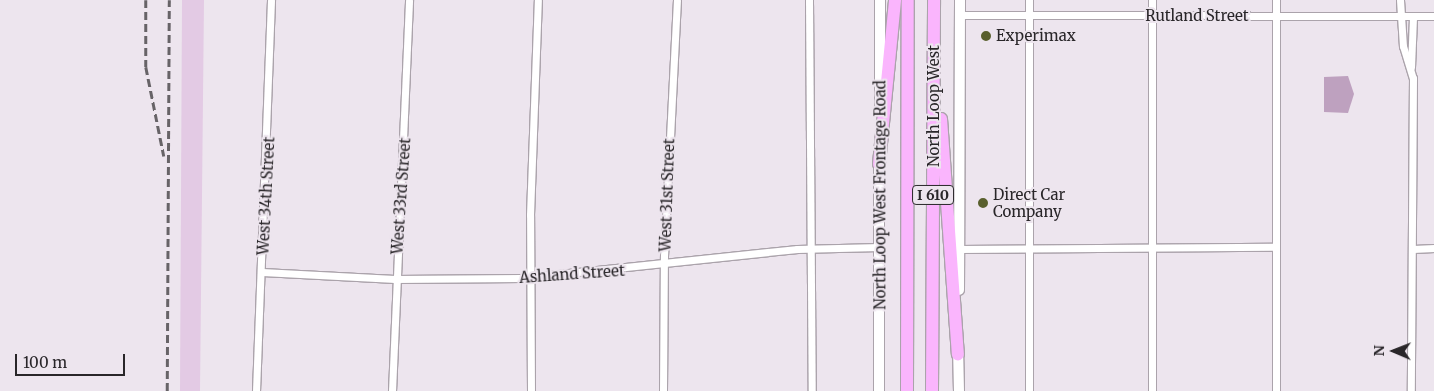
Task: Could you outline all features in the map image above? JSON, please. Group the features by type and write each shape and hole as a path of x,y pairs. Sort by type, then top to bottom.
{"highway":[{"path":"879,164 895,0"},
{"name":"North Loop West","path":"907,391 908,0"},
{"name":"North Loop West","path":"932,391 934,0"},
{"path":"934,28 958,354"}],"main road":[{"name":"North Loop West Frontage Road","path":"879,391 880,0"},
{"path":"959,391 960,0"}],"street":[{"name":"West 34th Street","path":"256,391 271,0"},
{"name":"West 33rd Street","path":"392,391 409,0"},
{"path":"531,391 529,278 538,0"},
{"name":"West 31st Street","path":"663,391 664,267 677,0"},
{"path":"809,0 809,248 812,391"},
{"path":"1029,0 1029,391"},
{"path":"1152,0 1152,391"},
{"path":"1276,0 1274,247 1276,391"},
{"path":"1400,0 1400,17 1410,67"},
{"name":"Rutland Street","path":"960,15 1434,16"},
{"path":"1411,391 1410,67 1413,17"},
{"name":"Ashland Street","path":"262,272 396,279 529,278 664,267 809,248 880,247"},
{"path":"959,249 1274,247"},
{"path":"1412,249 1434,248"}],"shaded area":[{"path":"182,0 204,0 200,391 180,391"},
{"path":"1348,76 1354,94 1348,113 1324,112 1324,77"}],"railway":[{"path":"146,0 146,67 164,156"},
{"path":"167,391 169,0"}],"place":[{"name":"Experimax","path":"986,36"},
{"name":"Direct Car Company","path":"983,203"}]}
